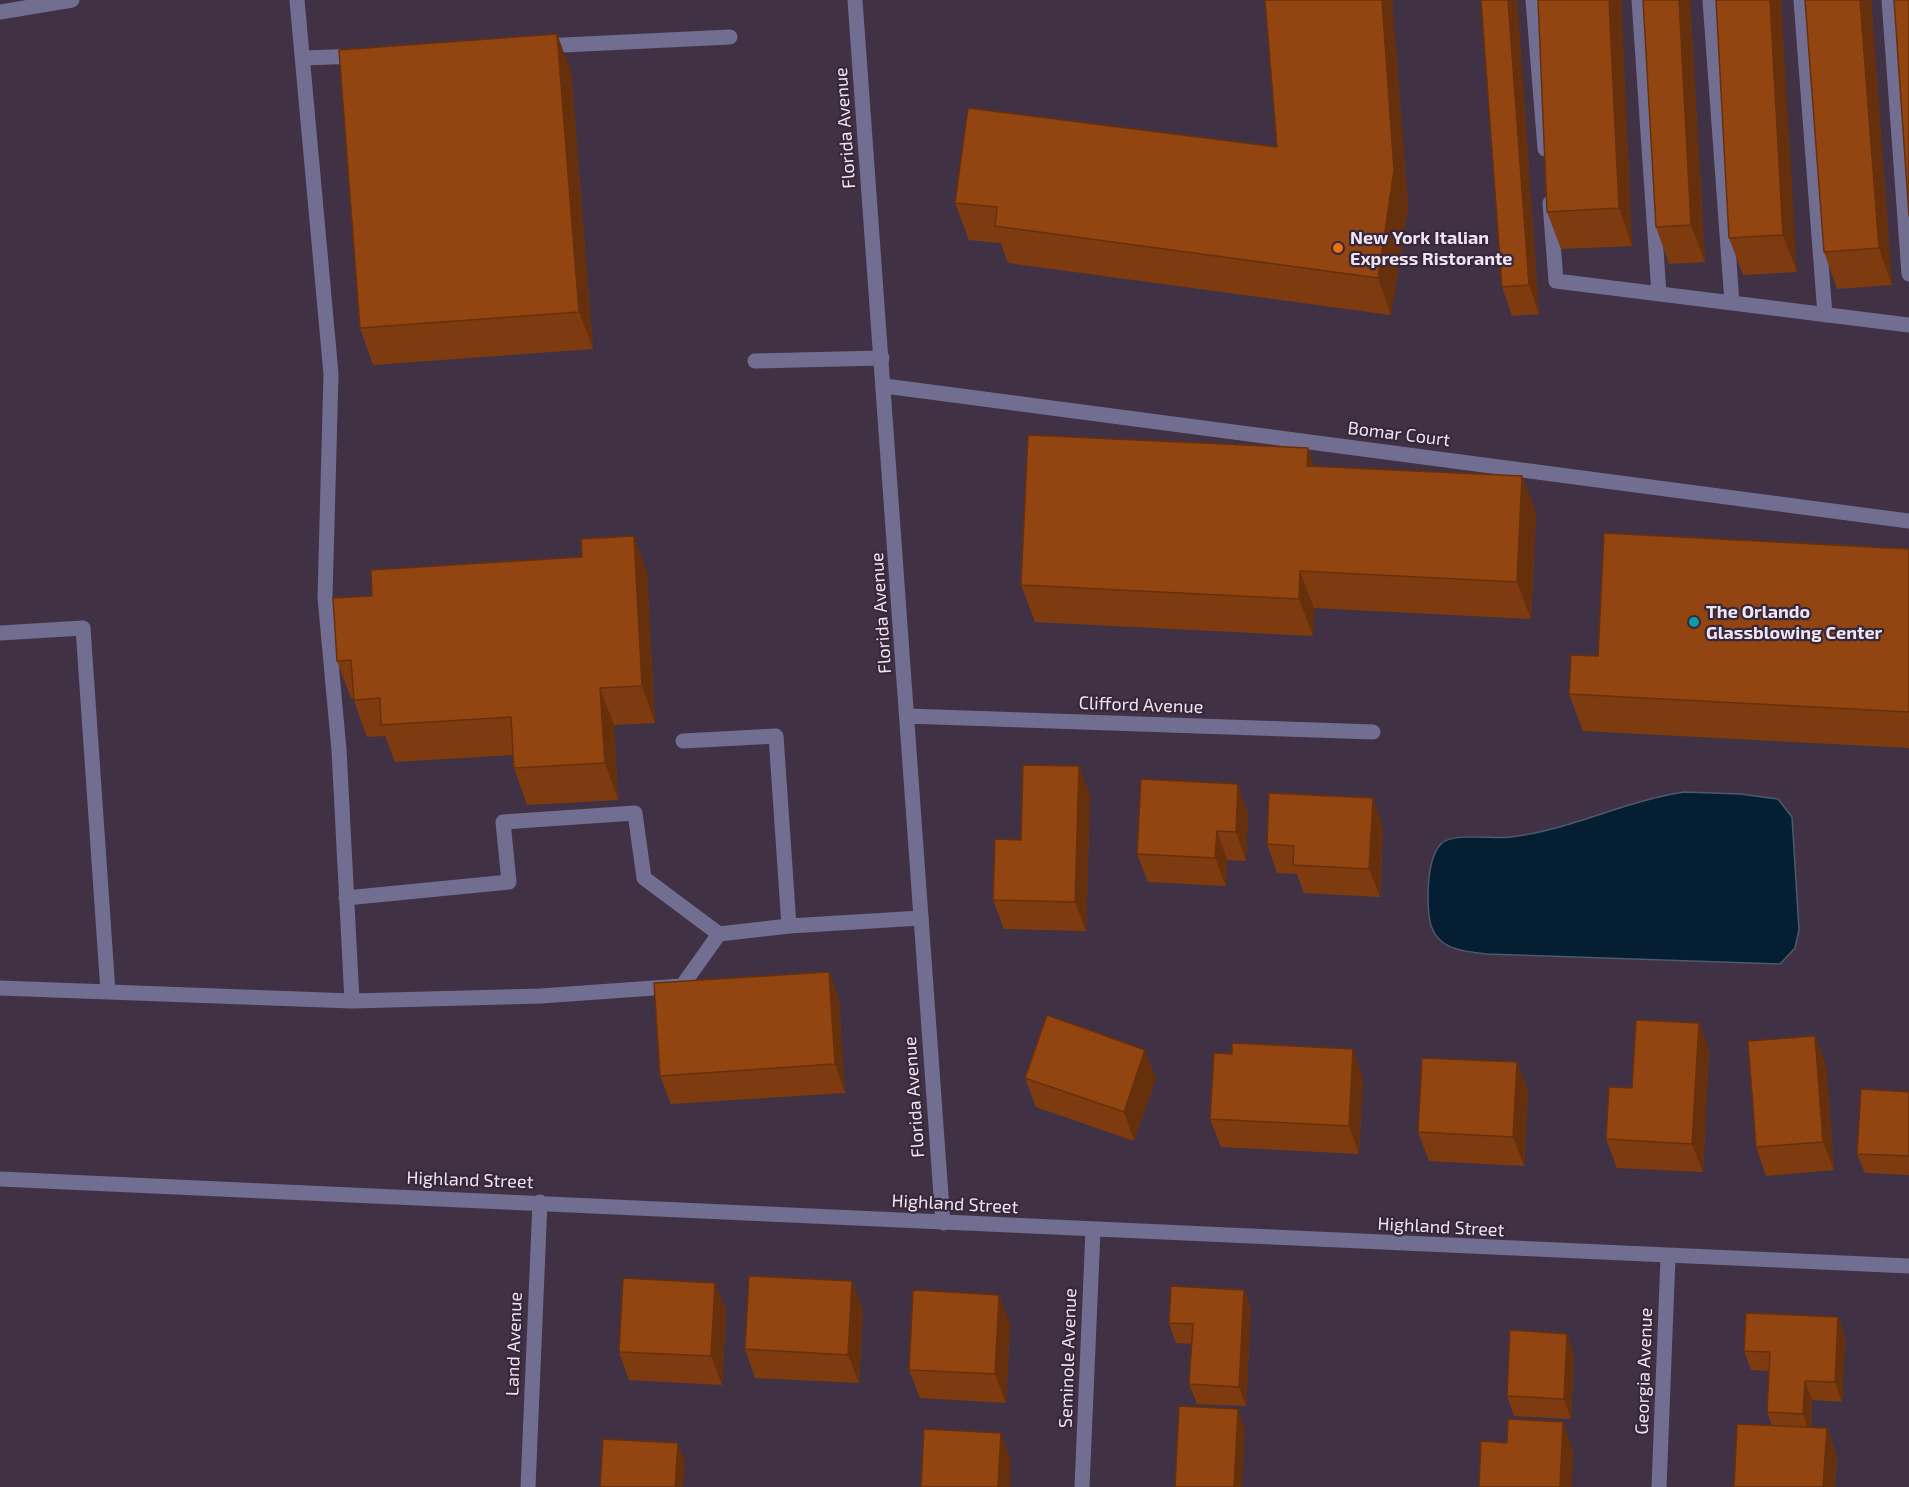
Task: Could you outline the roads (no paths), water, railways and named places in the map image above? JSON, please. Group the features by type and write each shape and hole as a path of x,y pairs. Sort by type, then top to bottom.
{"street":[{"path":"0,12 72,0"},
{"path":"297,0 331,374 325,597 339,750 352,1001"},
{"name":"Florida Avenue","path":"855,0 885,386 943,1223"},
{"path":"1533,0 1546,164"},
{"path":"1639,0 1659,294"},
{"path":"1710,0 1732,303"},
{"path":"1801,0 1824,315"},
{"path":"1889,0 1909,274"},
{"path":"528,47 730,37"},
{"path":"303,58 374,55"},
{"path":"1548,187 1556,281 1909,325"},
{"path":"754,361 882,358"},
{"name":"Bomar Court","path":"885,386 1909,521"},
{"path":"0,633 83,628 108,992"},
{"name":"Clifford Avenue","path":"907,716 1373,732"},
{"path":"683,741 776,736 789,926"},
{"path":"346,898 509,882 503,822 635,813 644,878 719,934 789,926 921,918"},
{"path":"0,988 352,1001 541,996 682,986 719,934"},
{"name":"Highland Street","path":"0,1179 540,1202 1668,1257 1909,1266"},
{"name":"Land Avenue","path":"528,1487 540,1202"},
{"name":"Seminole Avenue","path":"1082,1487 1093,1230"},
{"name":"Georgia Avenue","path":"1659,1487 1668,1257"}],"water":[{"path":"1684,792 1740,794 1778,799 1792,817 1799,930 1795,948 1780,964 1487,954 1449,946 1436,935 1429,916 1430,869 1440,845 1446,841 1463,837 1504,838 1533,833 1662,796"}],"place":[{"name":"New York Italian Express Ristorante","path":"1338,248"},
{"name":"The Orlando Glassblowing Center","path":"1694,622"}]}
